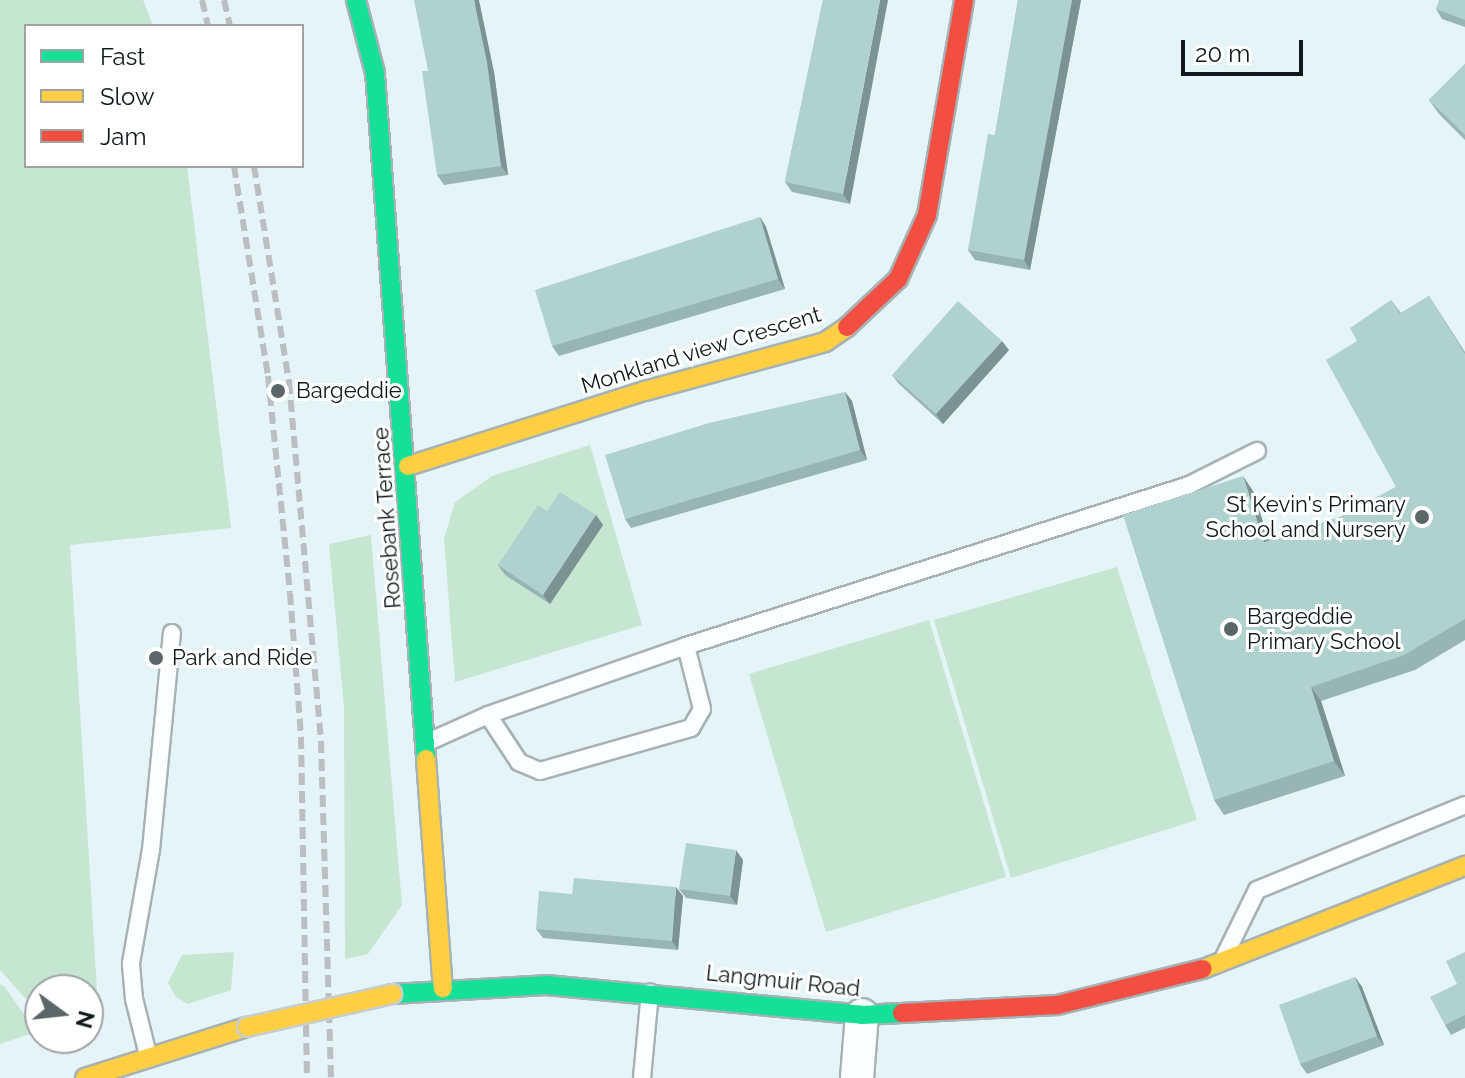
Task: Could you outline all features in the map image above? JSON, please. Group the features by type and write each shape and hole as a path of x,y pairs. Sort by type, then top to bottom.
{"street":[{"name":"Rosebank Terrace","path":"356,0 375,73 408,466 443,988"},
{"name":"Monkland view Crescent","path":"408,466 645,391 825,342 863,316 898,279 927,215 964,0"},
{"name":"Langmuir Road","path":"85,1078 247,1027 392,994 443,988 546,985 650,991 862,1015 1057,1005 1222,964 1465,866"},
{"path":"857,1078 862,1015"}],"lane":[{"path":"428,742 488,715 686,646 1189,485 1257,451"},
{"path":"149,1057 134,999 131,963 151,850 172,633"},
{"path":"488,715 519,762 540,771 691,728 702,709 686,646"},
{"path":"1222,964 1257,890 1465,805"},
{"path":"642,1078 650,991"}],"green space":[{"path":"0,0 143,0 152,24 24,24 24,168 187,168 231,528 70,545 96,974 24,974 24,997 0,970"},
{"path":"590,445 642,625 455,682 444,539 455,502 492,476"},
{"path":"371,535 402,905 368,954 345,959 344,708 329,544"},
{"path":"1117,567 1197,820 1011,878 934,620"},
{"path":"929,620 1006,877 826,932 749,674"},
{"path":"234,952 231,990 188,1004 176,997 168,983 182,955"},
{"path":"0,984 24,1015 24,1036 0,1044"}],"building":[{"path":"414,0 474,0 487,62 501,166 437,175 422,71 428,71"},
{"path":"823,0 880,0 843,194 785,182"},
{"path":"1018,0 1072,0 1024,260 968,250 988,134 995,135"},
{"path":"1439,0 1465,0 1465,20 1436,9"},
{"path":"1465,64 1465,135 1429,100"},
{"path":"760,217 778,279 552,346 535,290"},
{"path":"1429,296 1465,354 1465,619 1404,655 1311,687 1334,761 1214,800 1123,515 1243,476 1264,542 1340,517 1396,487 1326,360 1357,341 1350,328 1391,300 1400,314"},
{"path":"958,301 1002,341 936,414 892,375"},
{"path":"845,392 860,450 625,519 605,455 709,423"},
{"path":"560,492 596,515 543,595 498,565 538,505 547,511"},
{"path":"686,843 736,850 730,896 679,889"},
{"path":"574,878 676,887 672,941 536,929 539,891 572,894"},
{"path":"1465,952 1465,1015 1445,1025 1430,997 1457,984 1446,961"},
{"path":"1355,977 1377,1036 1300,1064 1279,1005"}],"railway":[{"path":"202,0 208,24"},
{"path":"224,0 230,24"},
{"path":"234,168 268,376 290,593 301,737 307,1078"},
{"path":"254,168 289,382 321,741 331,1078"}],"traffic: fast":[{"path":"356,0 375,73 426,759"},
{"path":"392,994 546,985 862,1015 902,1013"}],"traffic: slow":[{"path":"408,466 645,391 825,342 847,327"},
{"path":"426,759 443,988"},
{"path":"1203,969 1465,866"},
{"path":"247,1027 392,994"},
{"path":"85,1078 247,1027"}],"traffic: jam":[{"path":"847,327 898,279 927,215 964,0"},
{"path":"902,1013 1057,1005 1203,969"}],"place":[{"name":"Bargeddie","path":"278,391"},
{"name":"St Kevin's Primary School and Nursery","path":"1422,517"},
{"name":"Bargeddie Primary School","path":"1231,629"},
{"name":"Park and Ride","path":"156,658"}]}
